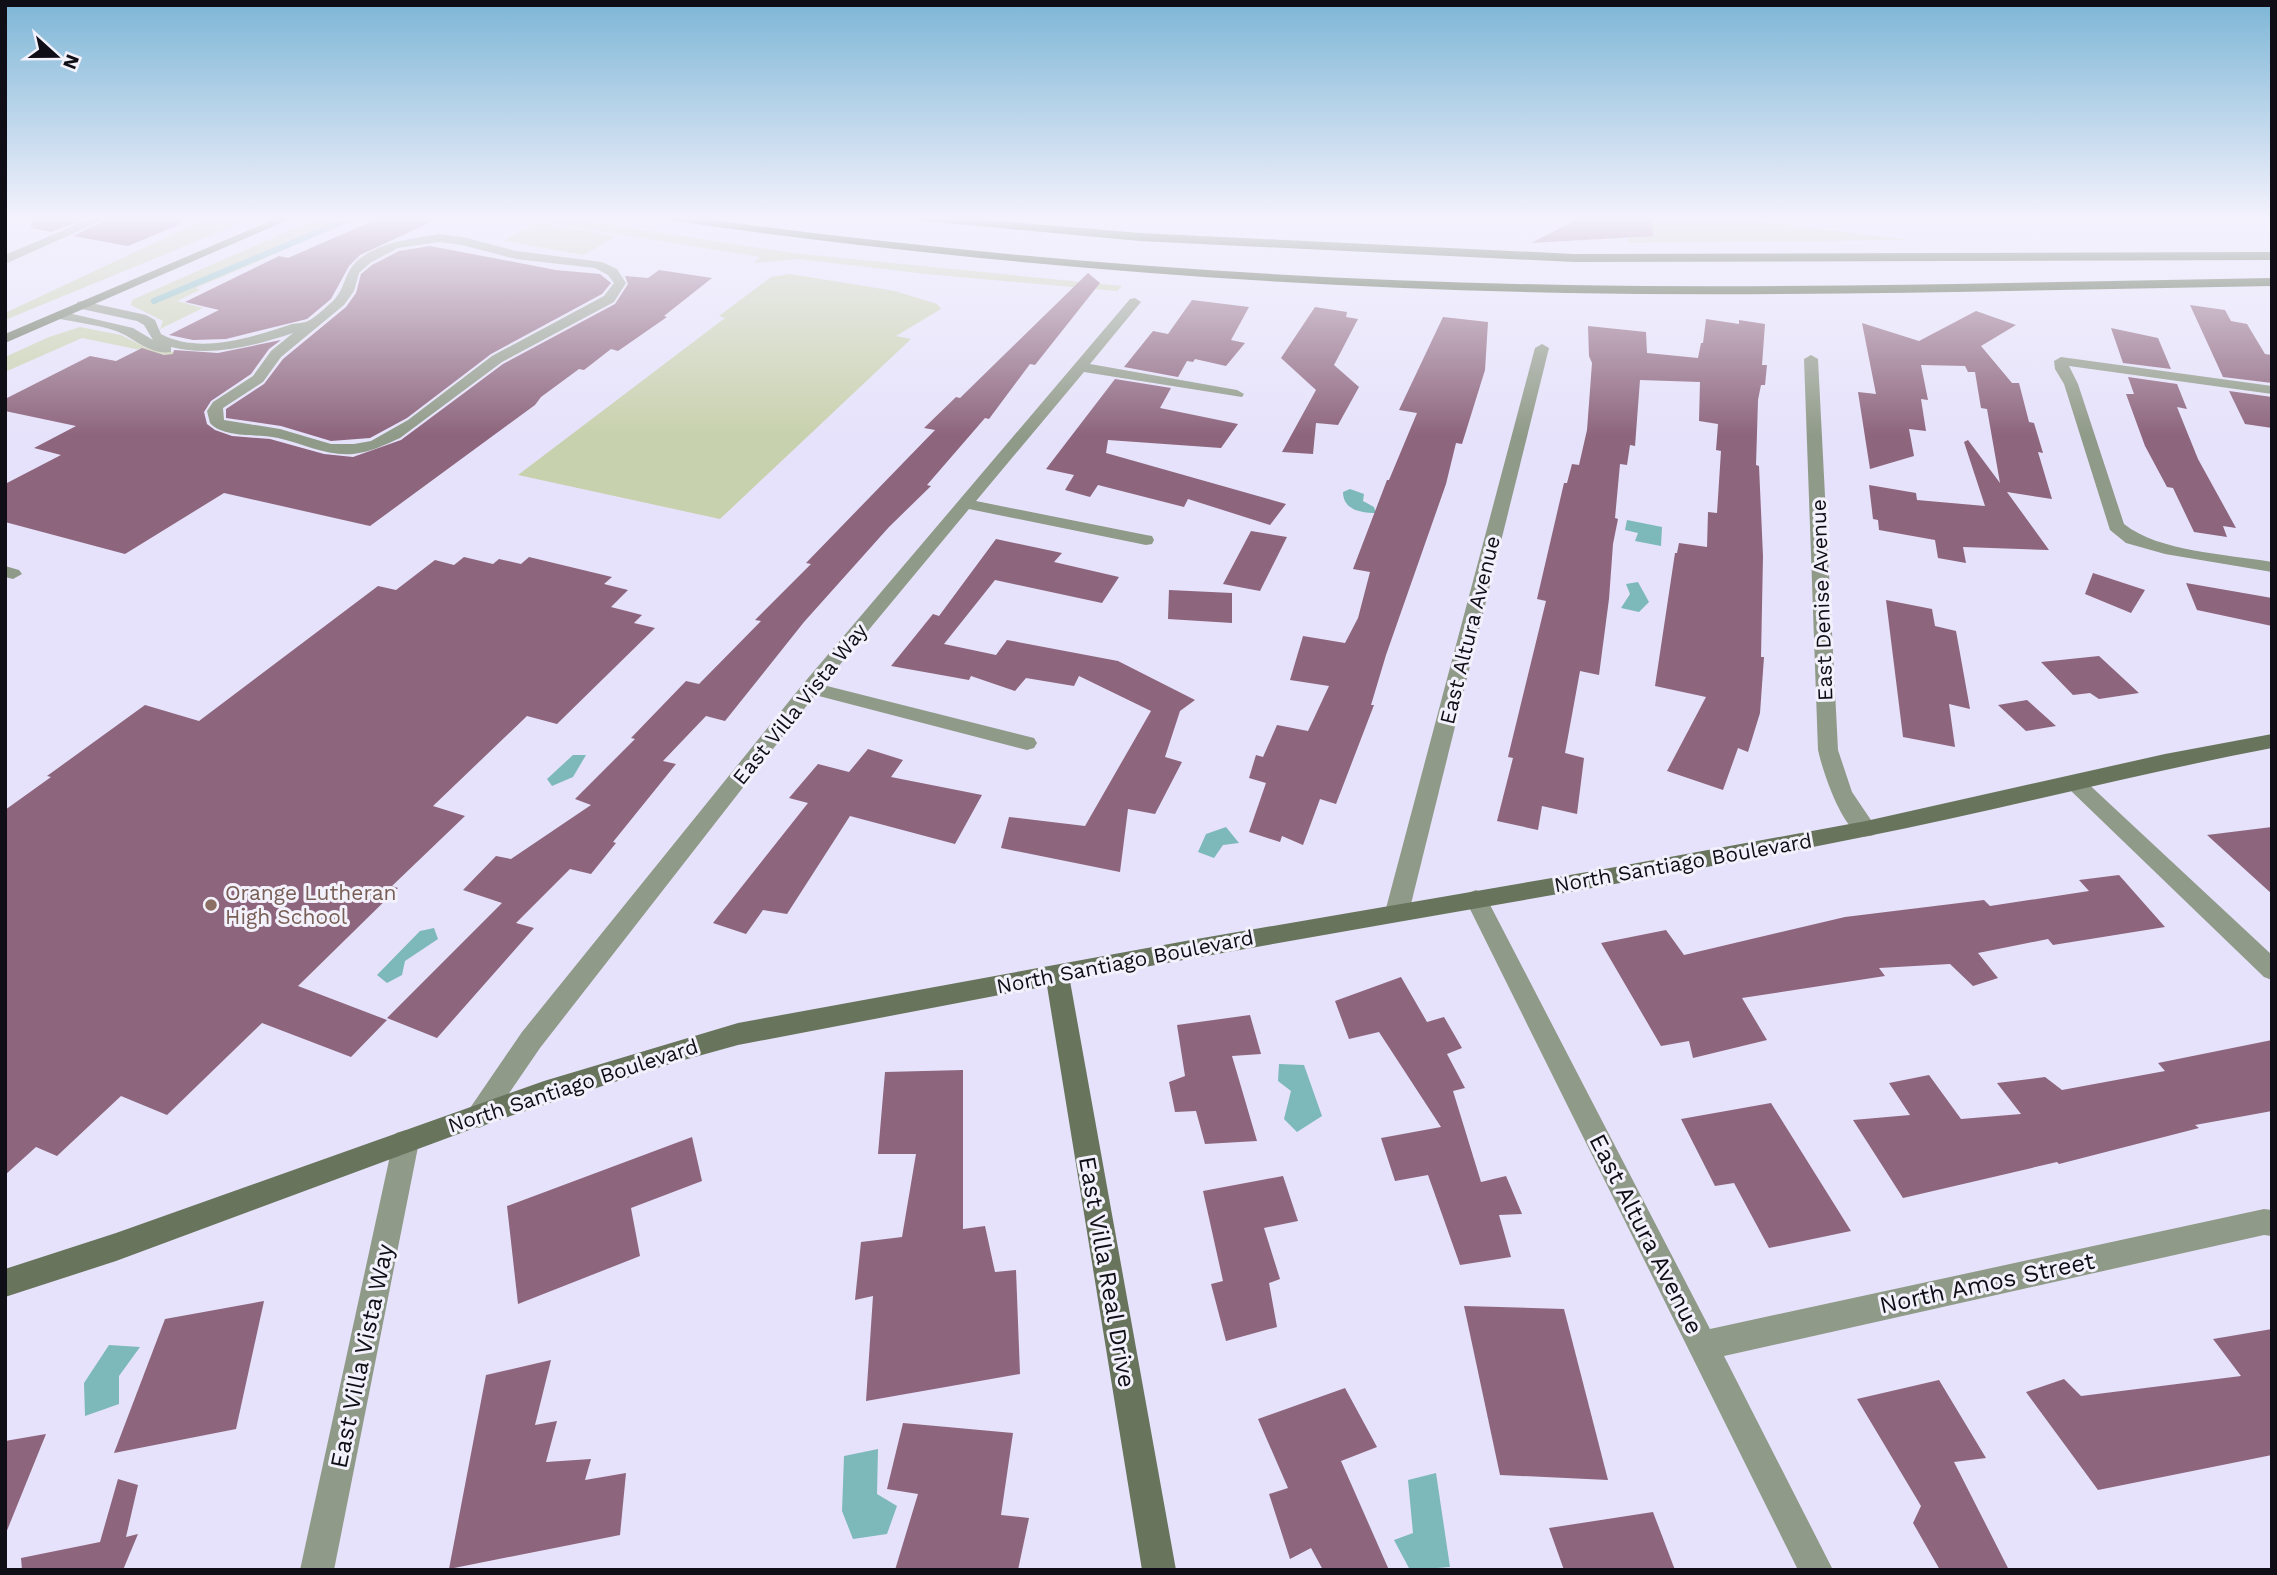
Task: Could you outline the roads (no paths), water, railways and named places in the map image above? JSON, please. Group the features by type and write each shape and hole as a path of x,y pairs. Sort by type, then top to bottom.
{"highway":[{"path":"1643,290 1757,290"}],"main road":[{"path":"5,339 118,290"},
{"name":"North Santiago Boulevard","path":"5,1283 134,1241 479,1116 666,1053 738,1034 1398,912 1866,830 2165,761 2272,741"},
{"name":"East Villa Real Drive","path":"1057,975 1158,1570"}],"street":[{"path":"346,290 344,296 276,354 258,379 218,405 214,411 217,423 232,428 281,434 328,449 371,445 406,431 462,383 495,360 608,299 615,290"},
{"name":"East Villa Vista Way","path":"479,1116 531,1040 810,688 1135,302"},
{"path":"82,305 141,318 150,323 155,336 160,339 192,346 248,342 317,320"},
{"path":"60,314 128,331 156,347 191,351 239,351 254,354 268,365"},
{"name":"East Altura Avenue","path":"1398,912 1542,348"},
{"name":"East Denise Avenue","path":"1811,359 1828,750 1834,779 1842,797 1866,830"},
{"path":"2272,390 2061,361 2062,369 2071,384 2116,526 2132,539 2171,550 2272,567"},
{"path":"1082,367 1237,394"},
{"path":"967,504 1146,540"},
{"path":"810,688 1027,743"},
{"path":"2075,783 2272,970"},
{"name":"East Altura Avenue","path":"1476,899 1816,1570"},
{"name":"East Villa Vista Way","path":"317,1570 406,1142"},
{"name":"North Amos Street","path":"1702,1346 2264,1222 2272,1223"}],"waterway":[{"path":"154,301 181,290"}],"place":[{"name":"Orange Lutheran High School","path":"211,905"}]}
